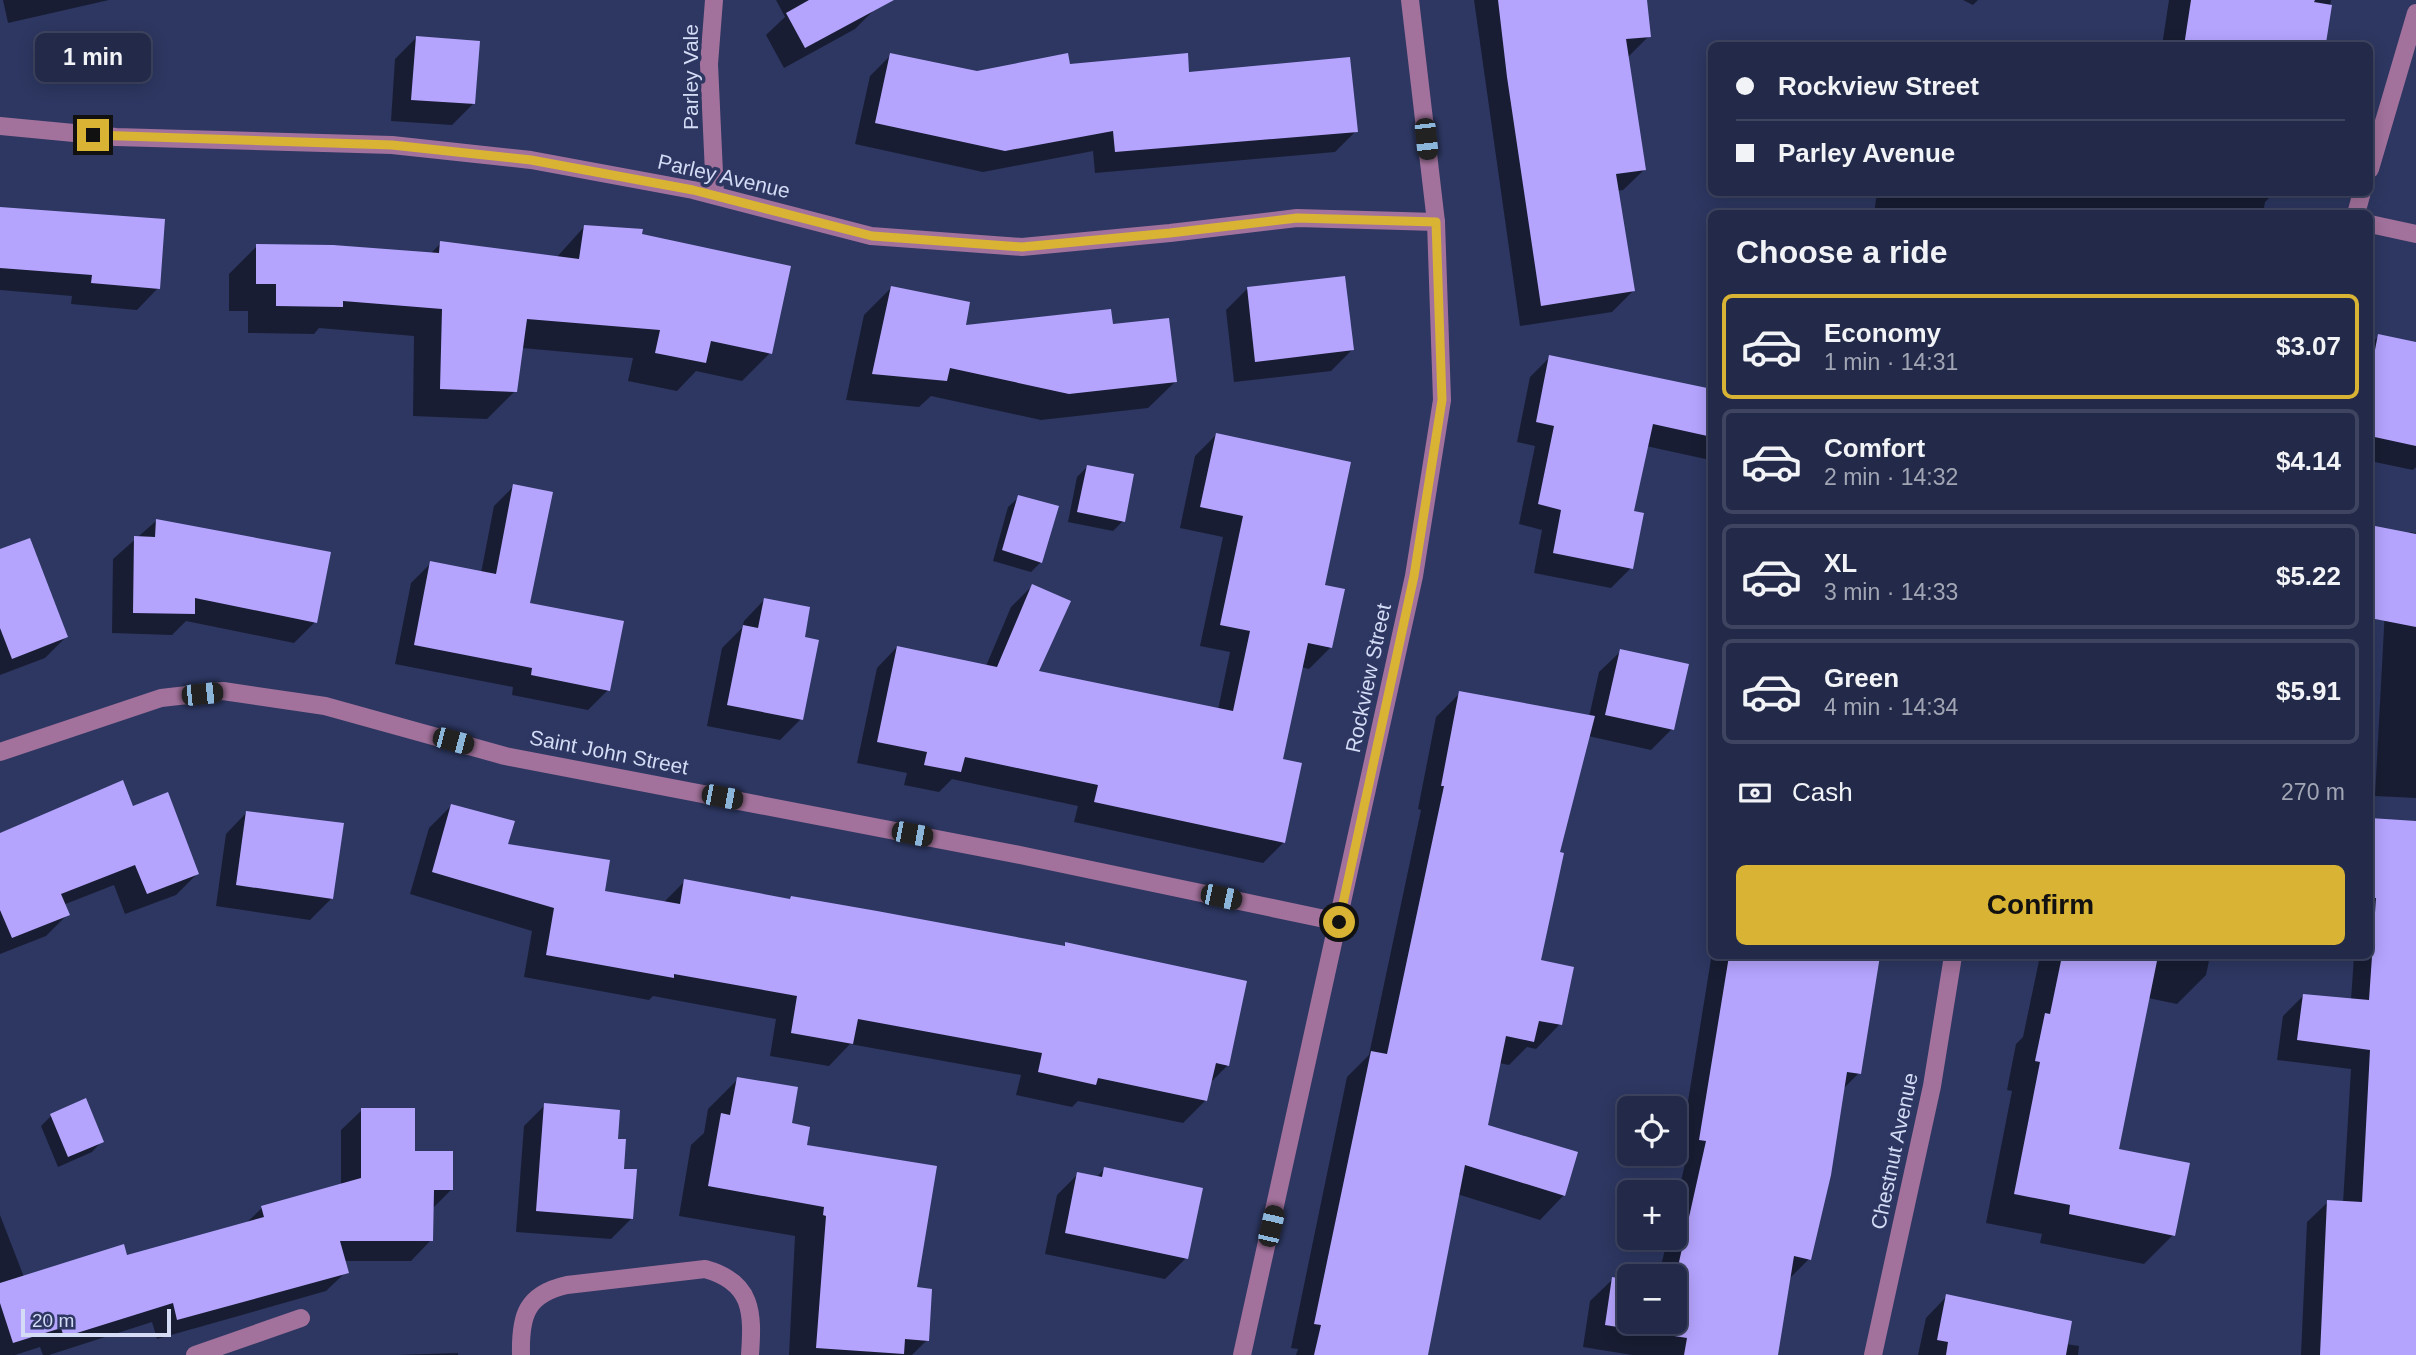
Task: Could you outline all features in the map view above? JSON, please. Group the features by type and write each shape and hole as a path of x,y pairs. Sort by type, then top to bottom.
{"street":[{"name":"Parley Vale","path":"714,0 709,64 715,195"},
{"name":"Rockview Street","path":"1242,1355 1414,576 1442,400 1436,222 1410,0"},
{"path":"2373,159 2416,13"},
{"name":"Parley Avenue","path":"0,126 116,137 392,145 531,160 715,195 872,236 1022,247 1297,218 1436,222"},
{"path":"2373,225 2416,234"},
{"name":"Saint John Street","path":"0,752 161,698 223,691 326,706 505,756 1020,855 1339,922"},
{"name":"Chestnut Avenue","path":"1873,1355 1931,1086 1952,959"},
{"path":"521,1355 520,1330 527,1311 534,1300 550,1289 567,1284 705,1269 732,1280 748,1301 752,1321 750,1355"},
{"path":"195,1355 301,1318"}],"building":[{"path":"809,0 894,0 805,48 786,13"},
{"path":"1498,0 1647,0 1651,37 1626,39 1646,170 1616,174 1635,291 1541,306"},
{"path":"2191,0 2315,0 2314,2 2332,5 2326,42 2185,42"},
{"path":"416,36 480,41 475,104 411,100"},
{"path":"890,53 977,71 1068,53 1070,64 1188,53 1189,72 1350,57 1358,132 1115,152 1113,131 1005,151 875,123"},
{"path":"0,207 165,219 160,289 91,283 92,275 0,268"},
{"path":"584,225 643,229 642,234 791,266 772,354 711,341 706,363 655,353 660,330 527,319 517,392 440,389 442,309 343,301 343,307 276,306 276,284 256,284 256,244 333,245 439,253 440,241 579,259"},
{"path":"1345,276 1354,350 1255,362 1247,287"},
{"path":"891,286 970,302 966,325 1111,309 1113,324 1169,318 1177,382 1069,394 950,368 947,381 872,374"},
{"path":"2378,334 2416,342 2416,446 2373,437 2373,361"},
{"path":"1549,355 1708,388 1708,436 1653,424 1634,511 1644,513 1633,569 1553,553 1561,510 1538,504 1554,426 1536,422"},
{"path":"1216,433 1351,462 1325,585 1345,589 1332,648 1308,643 1283,759 1302,763 1285,843 1094,802 1098,785 965,757 961,772 924,765 927,752 877,742 897,646 997,667 1032,584 1071,601 1039,671 1233,711 1250,631 1220,625 1243,516 1200,507"},
{"path":"1087,465 1134,474 1125,522 1077,512"},
{"path":"513,484 553,492 530,603 624,621 610,691 531,675 532,668 414,645 430,561 496,574"},
{"path":"1018,495 1059,506 1042,563 1002,550"},
{"path":"156,519 331,552 317,623 195,598 195,614 133,613 134,536 155,537"},
{"path":"2373,526 2416,534 2416,627 2373,619"},
{"path":"30,538 68,637 12,659 0,628 0,549"},
{"path":"764,598 810,607 805,637 819,640 803,720 727,705 743,625 758,628"},
{"path":"1620,649 1689,664 1674,730 1605,715"},
{"path":"1459,691 1595,716 1560,852 1564,853 1541,960 1574,967 1562,1025 1539,1021 1534,1042 1506,1036 1488,1125 1578,1152 1565,1196 1465,1165 1428,1355 1314,1355 1321,1325 1314,1324 1371,1051 1387,1054 1444,786 1441,786"},
{"path":"123,780 133,806 168,792 199,874 147,894 135,865 61,894 70,915 12,938 0,910 0,833"},
{"path":"451,804 515,821 508,844 610,860 605,891 680,904 684,879 1065,946 1065,942 1247,981 1229,1066 1216,1063 1207,1101 1098,1078 1096,1085 1038,1072 1042,1053 858,1019 853,1044 791,1033 797,996 546,955 554,908 432,872"},
{"path":"246,811 344,823 333,899 236,885"},
{"path":"2373,818 2416,821 2416,1355 2320,1355 2327,1200 2362,1202 2370,1050 2297,1040 2303,994 2369,1000 2376,898 2373,898"},
{"path":"1729,959 1880,959 1861,1074 1847,1072 1831,1175 1811,1260 1794,1256 1778,1355 1684,1355 1687,1338 1662,1334 1687,1334 1687,1264 1679,1264 1682,1250 1687,1250 1687,1226 1706,1141 1699,1140"},
{"path":"2061,959 2157,959 2119,1149 2190,1163 2175,1236 2069,1214 2070,1205 2014,1194 2040,1062 2035,1061 2045,1013 2050,1014"},
{"path":"737,1077 798,1087 792,1123 810,1127 807,1145 937,1166 917,1287 932,1289 929,1341 905,1339 904,1354 816,1348 826,1216 823,1215 824,1207 708,1186 721,1113 730,1115"},
{"path":"86,1098 104,1142 68,1157 50,1114"},
{"path":"544,1103 620,1110 618,1139 626,1139 624,1169 637,1169 633,1219 536,1211"},
{"path":"361,1108 415,1108 415,1151 453,1151 453,1190 434,1190 433,1241 340,1241 349,1273 177,1320 173,1303 64,1337 61,1328 13,1343 0,1303 0,1283 124,1244 127,1255 264,1217 261,1206 361,1178"},
{"path":"1104,1167 1203,1188 1188,1259 1065,1233 1077,1172 1102,1177"},
{"path":"1612,1277 1617,1278 1617,1327 1605,1325"},
{"path":"1946,1294 2072,1321 2066,1355 1946,1355 1948,1342 1937,1340"}],"route":[{"path":"93,135 392,145 531,160 693,190 872,236 1022,247 1297,218 1436,222 1442,400 1414,576 1339,922"}]}
